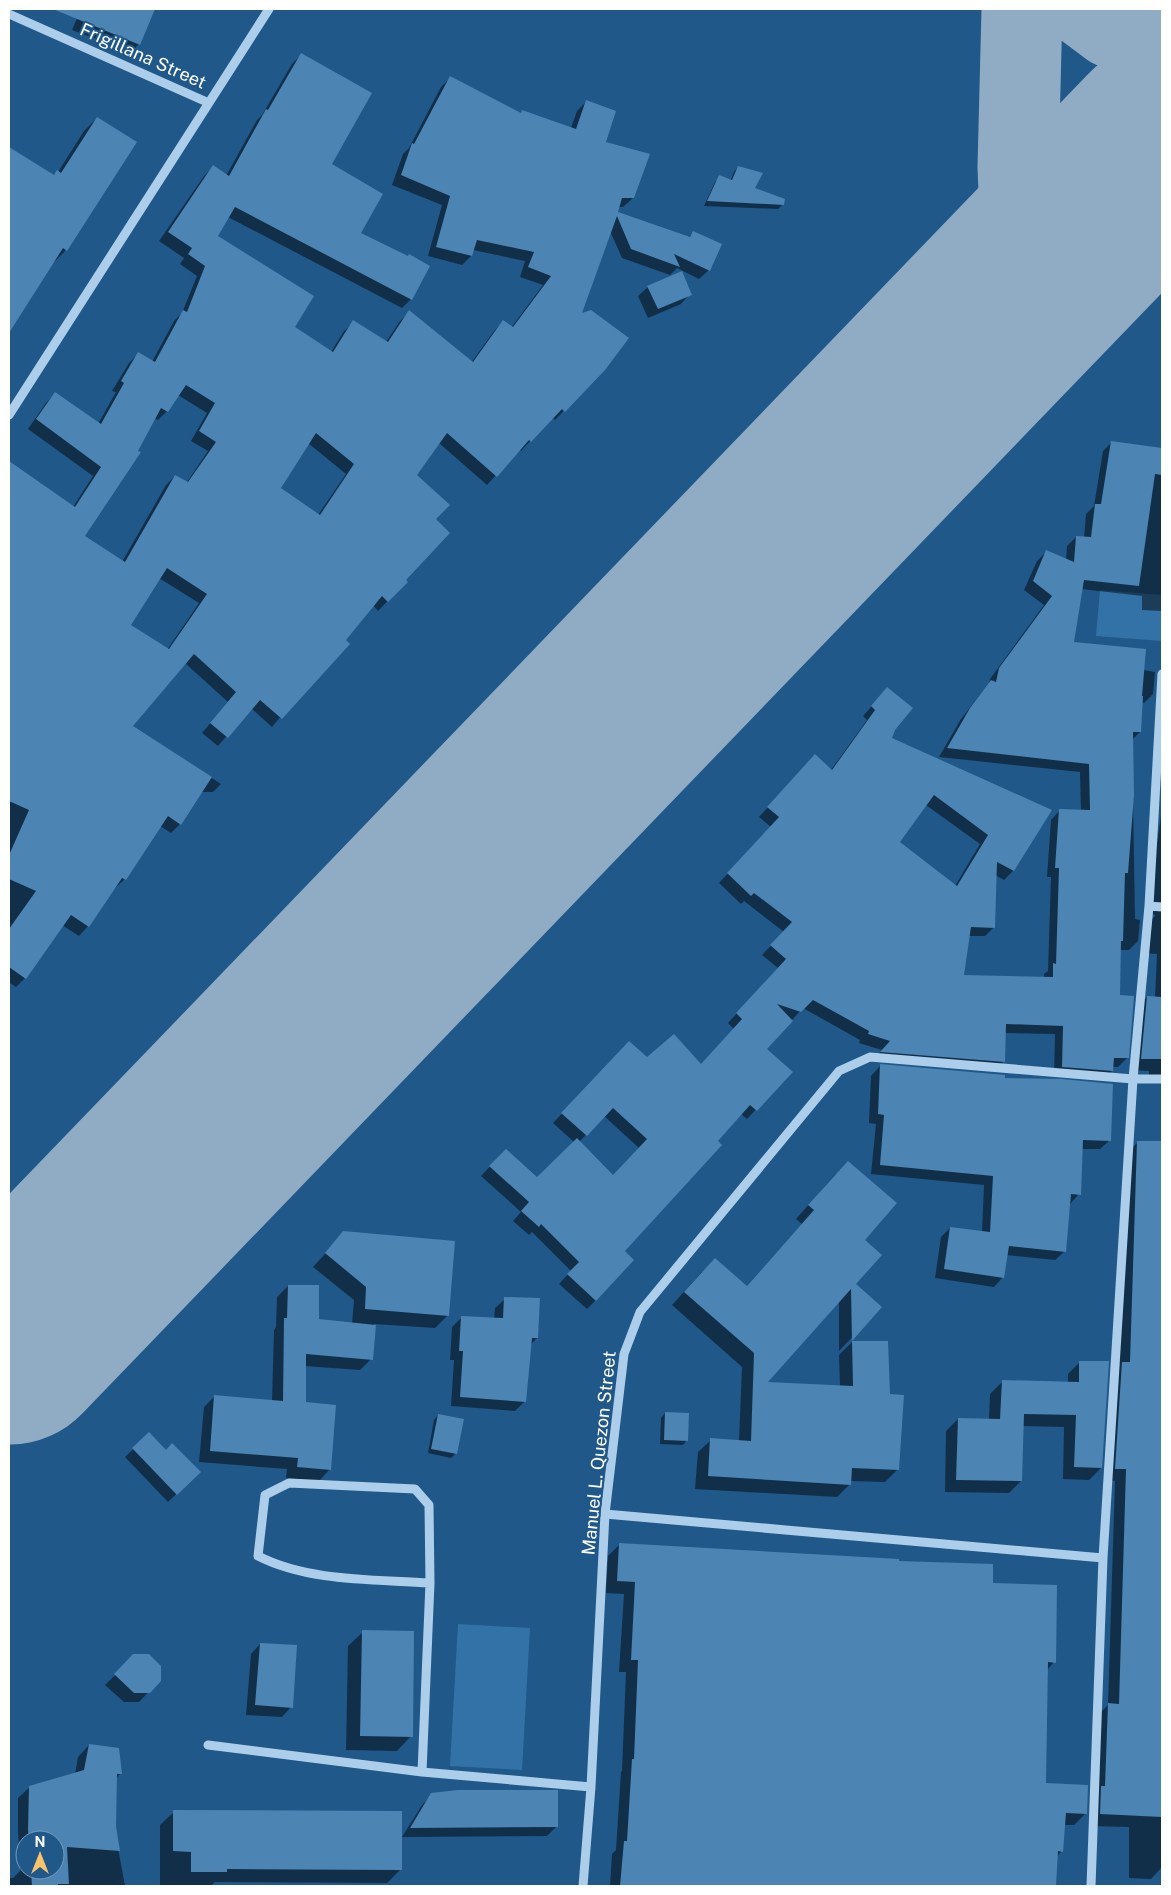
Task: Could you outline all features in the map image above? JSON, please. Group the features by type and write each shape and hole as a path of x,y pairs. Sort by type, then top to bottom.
{"street":[{"path":"10,412 269,9"},
{"name":"Frigillana Street","path":"9,14 208,103"},
{"path":"1091,1886 1103,1558 1133,1079 1149,906 1162,674"},
{"path":"1149,906 1162,907"},
{"name":"Manuel L. Quezon Street","path":"583,1886 605,1514 624,1354 640,1312 839,1071 870,1057 1133,1079"},
{"path":"1133,1079 1162,1079"},
{"path":"422,1772 430,1583 429,1505 415,1489 289,1483 265,1495 258,1556 276,1565 311,1574 430,1583"},
{"path":"605,1514 1103,1558"},
{"path":"208,1745 422,1772 590,1787"}],"shaded area":[{"path":"1100,590 1162,595 1162,641 1096,636"},
{"path":"458,1624 530,1628 522,1770 450,1766"}],"building":[{"path":"53,9 155,9 140,45"},
{"path":"301,53 372,93 332,164 383,194 361,233 408,256 409,254 430,266 412,300 235,207 218,236 314,296 295,327 333,352 353,320 388,342 409,310 473,362 503,320 513,327 551,276 528,267 534,252 477,240 472,256 436,247 450,196 401,175 412,143 414,144 450,76 521,113 522,110 576,129 586,100 616,111 606,142 650,154 634,198 622,198 618,212 690,237 693,231 722,244 710,271 674,254 680,267 631,249 617,216 582,313 591,310 629,338 605,370 565,412 562,409 531,442 529,440 497,477 447,433 417,475 450,505 436,519 450,533 406,580 408,582 388,602 382,596 346,640 350,644 282,719 260,700 228,738 210,723 236,692 194,654 133,726 212,777 181,825 168,816 126,880 122,878 89,927 71,915 26,979 9,967 9,929 36,891 9,879 9,855 29,810 9,801 9,461 75,507 101,467 36,419 55,392 101,424 124,383 121,381 138,352 155,362 183,310 187,312 205,266 188,254 192,248 168,232 213,165 229,176 266,109 268,110","holes":["186,385 215,403 199,431 216,442 188,482 175,475 125,562 85,536 141,452 138,451 161,408 168,412","316,433 354,464 320,515 281,488","167,568 207,594 169,649 131,625"]},
{"path":"97,117 137,142 67,251 63,248 9,333 9,147 54,175 57,170 61,173"},
{"path":"738,166 763,173 755,188 785,199 784,205 707,201 719,175 732,180"},
{"path":"682,271 692,295 658,309 647,286"},
{"path":"1111,441 1162,448 1162,475 1155,474 1139,586 1084,580 1074,642 1146,649 1141,732 1133,732 1134,795 1128,873 1125,873 1123,941 1121,941 1120,995 1134,996 1129,1058 1114,1058 1113,1071 1062,1067 1063,1026 1006,1024 1005,1062 880,1052 890,1041 868,1034 869,1031 813,1000 801,1012 777,1004 793,1021 767,1049 793,1072 757,1111 750,1105 718,1141 722,1145 625,1251 634,1260 596,1301 567,1274 579,1262 541,1224 539,1227 521,1211 529,1202 489,1166 506,1149 537,1177 577,1138 613,1175 647,1139 613,1108 587,1136 561,1113 629,1041 647,1057 674,1034 701,1064 742,1019 736,1013 786,959 770,945 792,922 754,893 751,896 727,873 779,817 767,807 815,754 832,770 875,710 871,706 887,687 913,708 895,730 892,738 1052,810 1014,871 997,862 995,928 971,927 964,975 1053,977 1053,963 1056,964 1059,868 1055,868 1059,809 1090,810 1089,764 947,748 970,708 991,680 996,682 999,668 1052,596 1033,581 1046,550 1074,562 1076,536 1091,537 1095,504 1101,504","holes":["934,795 988,835 957,886 900,842"]},
{"path":"1147,996 1162,997 1162,1059 1141,1059"},
{"path":"880,1064 1005,1075 1005,1078 1062,1079 1113,1084 1111,1141 1083,1140 1081,1195 1071,1194 1066,1252 1009,1246 1004,1278 944,1269 950,1227 990,1232 993,1176 880,1165 884,1115 878,1114"},
{"path":"1137,1141 1162,1141 1162,1817 1100,1814 1101,1786 1105,1786 1108,1703 1119,1704 1126,1469 1115,1469 1122,1362 1130,1362"},
{"path":"848,1161 897,1203 865,1240 882,1255 856,1284 882,1307 852,1341 888,1341 890,1394 904,1395 899,1470 852,1468 851,1485 708,1476 710,1438 751,1441 754,1353 684,1292 715,1258 747,1286 814,1210 808,1205","holes":["851,1289 853,1386 768,1382"]},
{"path":"343,1231 455,1241 449,1316 365,1309 366,1287 325,1253"},
{"path":"288,1285 319,1285 319,1319 376,1325 373,1360 306,1354 306,1402 336,1405 331,1470 297,1467 298,1458 210,1451 214,1395 283,1401 284,1318 287,1318"},
{"path":"504,1297 540,1298 538,1338 532,1338 526,1402 460,1397 463,1351 459,1351 461,1316 503,1318"},
{"path":"1079,1361 1109,1361 1102,1468 1074,1467 1076,1415 1024,1414 1022,1481 956,1480 958,1418 1000,1419 1002,1380 1079,1382"},
{"path":"665,1412 689,1413 688,1441 664,1440"},
{"path":"438,1414 464,1419 457,1454 431,1449"},
{"path":"149,1432 166,1450 172,1443 201,1472 177,1495 132,1448"},
{"path":"619,1543 899,1559 899,1561 993,1564 993,1583 1057,1585 1056,1663 1048,1662 1046,1783 1088,1785 1087,1814 1066,1813 1063,1852 1058,1851 1056,1886 620,1886 624,1841 627,1841 632,1759 634,1759 638,1660 631,1660 635,1582 617,1581"},
{"path":"362,1630 414,1631 413,1737 360,1736"},
{"path":"260,1643 297,1645 293,1708 255,1705"},
{"path":"133,1654 149,1654 161,1666 161,1681 150,1693 134,1693 114,1674"},
{"path":"89,1744 119,1748 122,1774 117,1774 116,1826 120,1851 67,1847 69,1884 32,1886 32,1880 65,1880 65,1830 28,1830 29,1786 84,1770"},
{"path":"458,1790 558,1790 558,1827 410,1828 431,1793"},
{"path":"173,1810 402,1811 402,1870 227,1869 227,1872 191,1872 191,1852 173,1851"}],"taxiway":[{"path":"1022,9 1018,167 1023,289"},
{"path":"1087,9 1111,27 1140,39 1162,52"}],"runway":[{"path":"9,1342 1162,145"}]}
